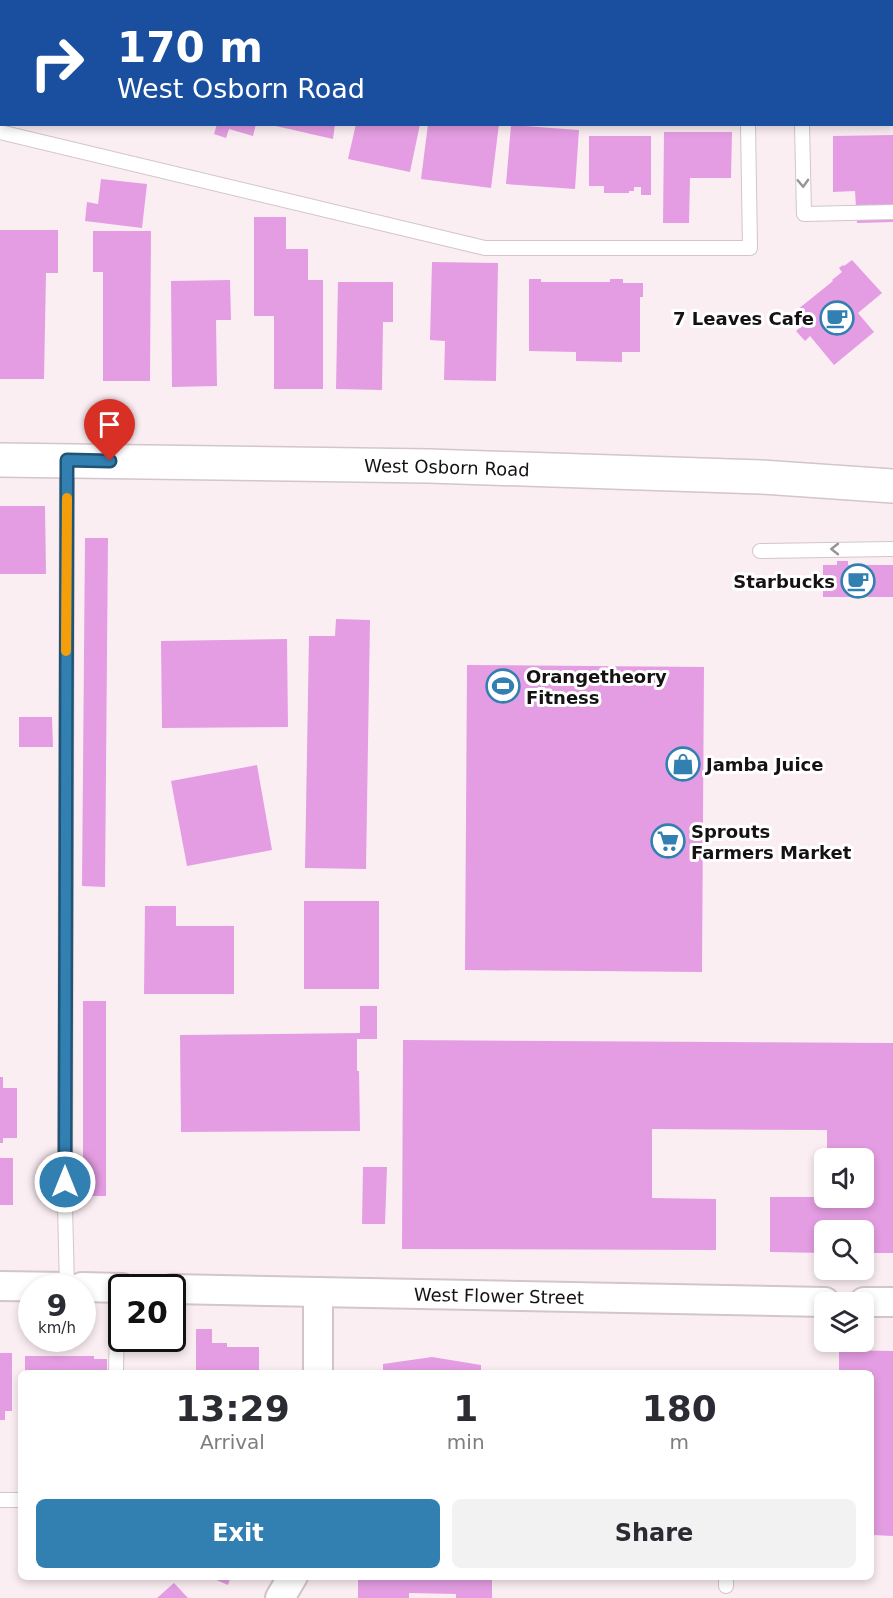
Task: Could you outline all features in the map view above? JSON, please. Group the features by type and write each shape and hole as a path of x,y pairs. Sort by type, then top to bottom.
{"street":[{"name":"West Osborn Road","path":"0,459 429,466 761,477 893,486"},
{"path":"0,1286 18,1286"},
{"name":"West Flower Street","path":"186,1289 814,1302"},
{"path":"318,1292 318,1370"},
{"path":"874,1302 893,1302"},
{"path":"280,1598 291,1580"}],"lane":[{"path":"0,132 485,248 750,248 748,126"},
{"path":"802,126 804,214 893,212"},
{"path":"67,460 67,1274"},
{"path":"760,551 893,549"},
{"path":"116,1370 117,1352"},
{"path":"0,1500 18,1500"}],"building":[{"path":"216,126 256,126 253,136 229,129 226,138 214,134"},
{"path":"276,126 335,126 333,139"},
{"path":"356,126 420,126 410,172 348,159"},
{"path":"428,126 499,126 491,188 421,179"},
{"path":"511,126 579,130 575,189 506,184"},
{"path":"664,132 732,132 731,178 690,178 689,223 663,223"},
{"path":"893,135 893,222 857,223 855,191 833,192 833,136"},
{"path":"589,136 651,136 651,195 641,195 641,187 634,187 634,191 629,191 629,193 604,193 604,186 589,186"},
{"path":"101,179 147,184 142,228 85,221 87,202 98,204"},
{"path":"254,217 286,217 286,249 308,249 308,280 323,280 323,389 274,389 274,316 254,316"},
{"path":"0,230 58,230 58,273 46,273 44,379 0,379"},
{"path":"93,231 151,231 150,381 103,381 103,272 93,272"},
{"path":"852,260 882,293 858,313 874,332 834,365 810,336 805,341 796,331 802,326 792,314 833,281 842,272 839,268"},
{"path":"432,262 498,263 496,381 444,380 445,341 430,340"},
{"path":"529,279 541,279 541,282 610,282 610,279 623,279 623,283 643,283 643,297 640,297 640,352 622,352 622,362 576,361 576,352 529,351"},
{"path":"230,280 231,320 216,320 217,386 172,387 171,281"},
{"path":"338,282 393,282 393,322 383,322 382,390 336,389"},
{"path":"0,506 45,506 46,574 0,574"},
{"path":"85,538 108,538 105,887 82,886"},
{"name":"Starbucks","path":"837,561 848,561 848,565 893,565 893,597 823,597 823,565 837,565"},
{"path":"336,619 370,620 366,869 305,868 309,636 335,636"},
{"path":"287,639 288,727 162,728 161,641"},
{"path":"467,665 704,667 702,972 465,970"},
{"path":"19,717 52,717 53,747 19,747"},
{"path":"257,765 272,850 187,866 171,781"},
{"path":"304,901 379,901 379,989 304,989"},
{"path":"145,906 176,906 176,926 234,926 234,994 144,994"},
{"path":"83,1001 106,1001 106,1196 83,1196"},
{"path":"360,1006 377,1006 377,1039 357,1039 360,1131 181,1132 180,1035 360,1033"},
{"path":"403,1040 893,1043 893,1253 874,1253 874,1220 814,1220 814,1253 770,1252 770,1197 814,1197 814,1208 874,1208 874,1148 827,1148 827,1130 652,1129 652,1198 716,1199 716,1250 402,1249"},
{"path":"0,1077 3,1077 3,1088 17,1088 17,1138 3,1138 3,1143 0,1143"},
{"path":"0,1158 13,1158 13,1205 0,1205"},
{"path":"363,1167 387,1167 385,1224 362,1224"},
{"path":"196,1329 212,1329 212,1343 227,1343 227,1347 259,1347 259,1370 196,1370"},
{"path":"893,1351 893,1536 874,1535 874,1370 839,1370 839,1352"},
{"path":"0,1353 12,1353 12,1411 5,1411 5,1420 0,1420"},
{"path":"25,1356 94,1356 94,1359 107,1359 107,1370 25,1370"},
{"path":"432,1357 481,1365 481,1370 383,1370 383,1364"},
{"path":"216,1580 230,1580 228,1585"},
{"path":"358,1580 492,1580 492,1598 456,1598 456,1594 409,1593 409,1598 358,1598"},
{"path":"174,1583 188,1598 157,1598"}],"slow traffic":[{"path":"66,651 67,498"}],"place":[{"name":"7 Leaves Cafe","path":"837,318"},
{"name":"Starbucks","path":"858,581"},
{"name":"Orangetheory Fitness","path":"503,686"},
{"name":"Jamba Juice","path":"683,764"},
{"name":"Sprouts Farmers Market","path":"668,841"}],"route":[{"path":"65,1182 67,460 110,461"}]}
